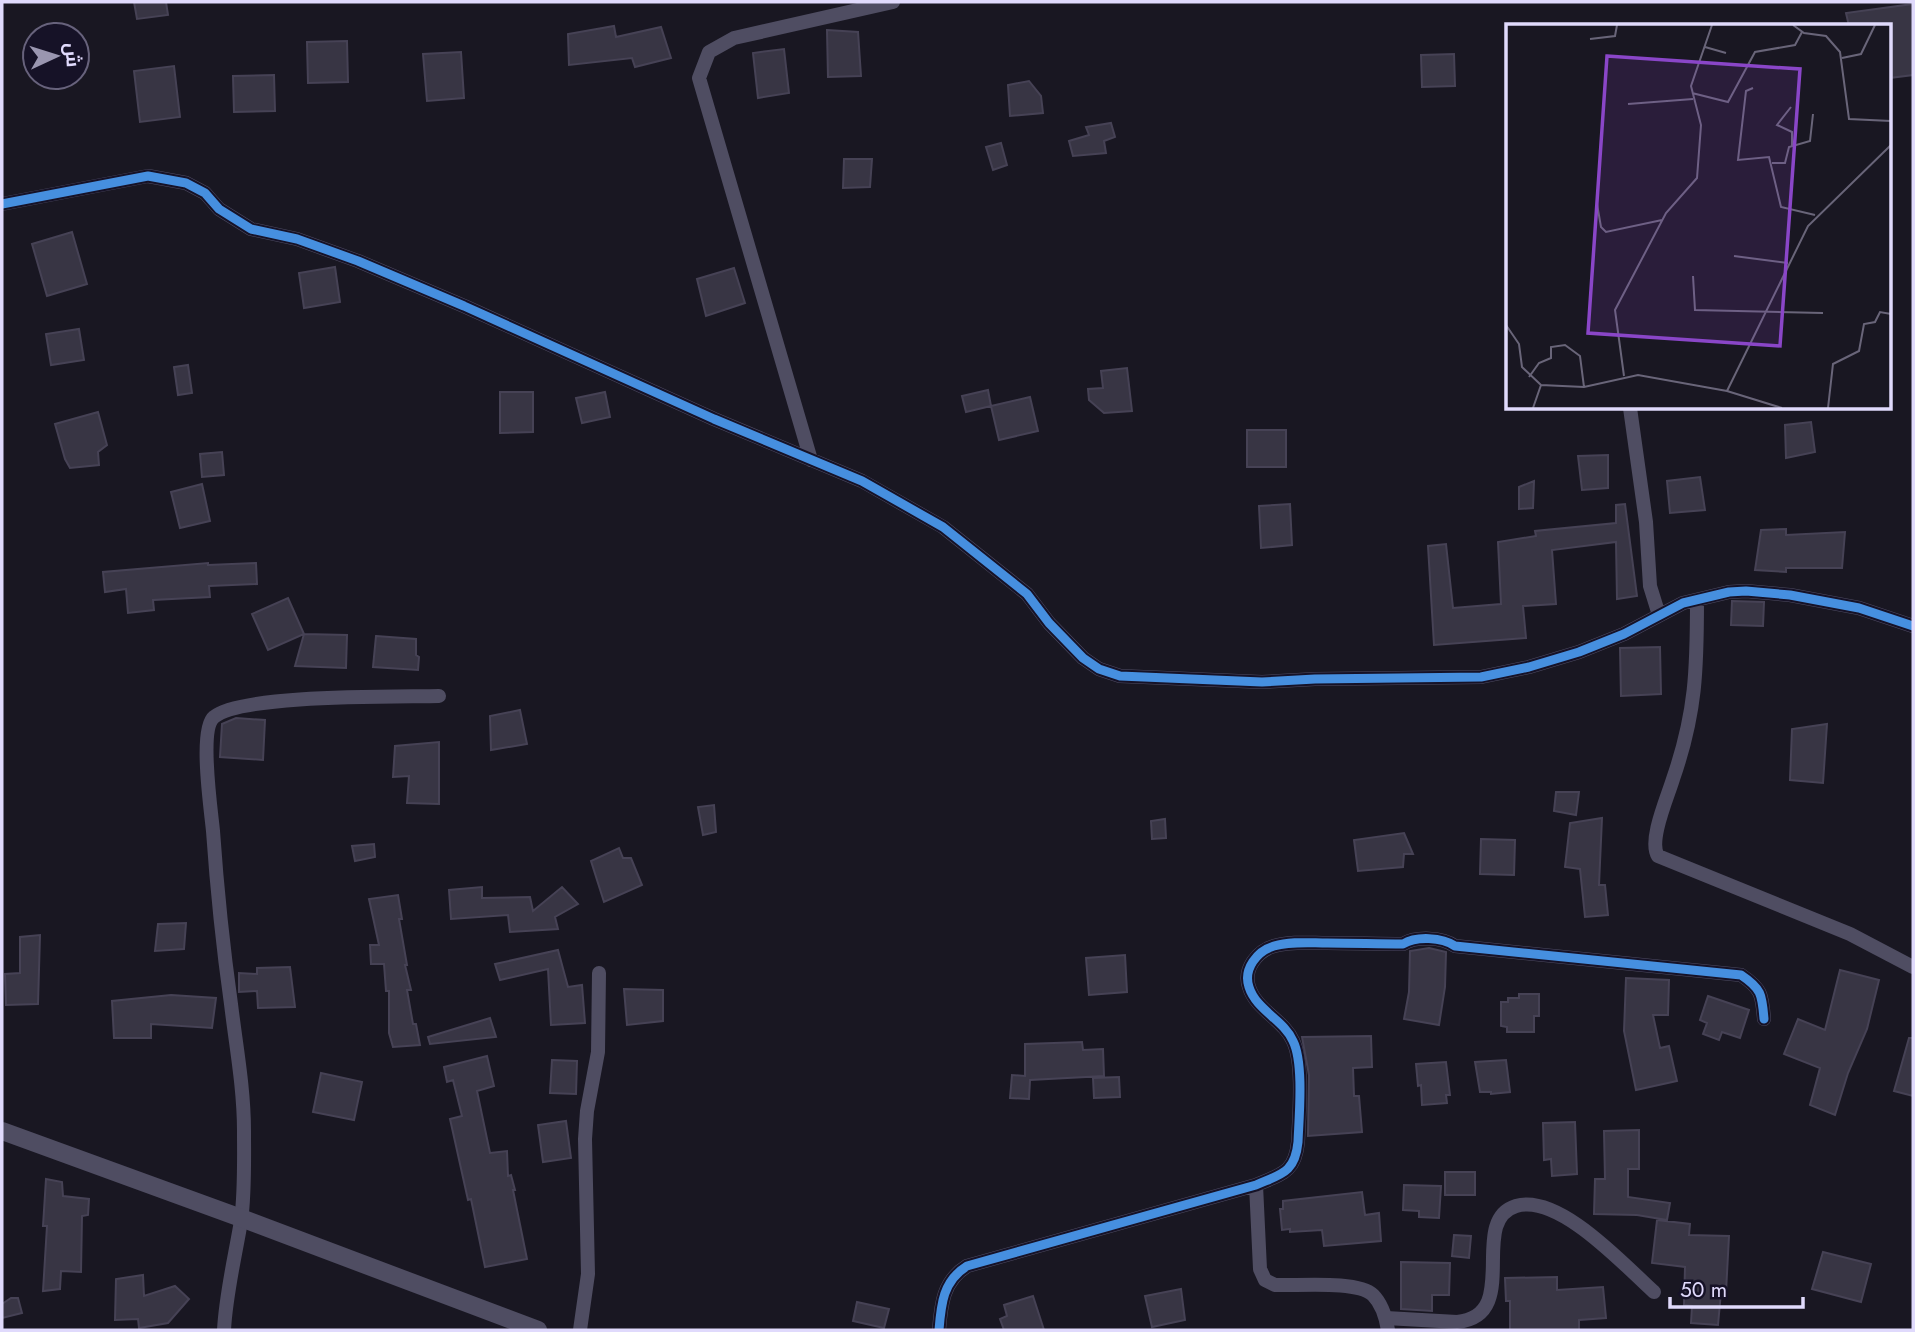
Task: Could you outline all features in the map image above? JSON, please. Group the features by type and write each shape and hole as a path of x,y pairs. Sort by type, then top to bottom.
{"street":[{"path":"811,460 699,78 709,52 734,38 893,2"},
{"path":"2,204 148,176 186,183 205,193 219,209 251,229 297,239 358,261 714,419 862,481 943,527 1027,594 1049,623 1083,658 1099,669 1120,676 1262,682 1481,677 1529,667 1579,652 1624,634 1683,603 1746,590 1859,608 1913,626"},
{"path":"1630,410 1646,523 1650,586 1659,615"},
{"path":"1697,600 1697,668 1690,724 1656,835 1655,853 1850,934 1913,967"},
{"path":"224,1330 241,1218 243,1099 214,840 208,724 215,715 229,709 271,702 439,696"},
{"path":"939,1330 941,1310 950,1280 967,1266 1256,1185 1289,1169 1297,1153 1298,1142 1297,1055 1293,1040 1258,1002 1249,988 1248,978 1249,968 1262,950 1275,945 1403,944 1411,939 1447,940 1455,946 1741,975 1755,984 1762,995 1764,1019"},
{"path":"580,1330 587,1274 585,1139 587,1111 598,1052 599,973"},
{"path":"2,1131 538,1330"},
{"path":"1256,1185 1260,1269 1265,1280 1275,1285 1366,1290 1379,1303 1387,1324 1466,1321 1480,1313 1490,1297 1496,1223 1506,1210 1522,1205 1551,1208 1587,1233 1654,1292"}],"building":[{"path":"134,2 166,2 168,15 137,19"},
{"path":"1913,4 1913,75 1890,78 1890,24 1849,24 1846,13"},
{"path":"614,26 616,37 661,27 671,58 635,67 632,58 569,65 568,34"},
{"path":"827,30 858,32 861,76 828,77"},
{"path":"347,41 348,82 308,83 307,42"},
{"path":"784,49 789,93 758,98 753,53"},
{"path":"461,52 464,98 427,101 423,54"},
{"path":"1454,54 1455,86 1422,87 1421,55"},
{"path":"174,66 180,117 140,122 134,71"},
{"path":"274,75 275,111 234,112 233,76"},
{"path":"1029,81 1041,96 1043,113 1010,116 1008,85"},
{"path":"1111,123 1115,137 1104,141 1106,153 1073,156 1069,141 1089,135 1086,127"},
{"path":"1001,143 1007,165 993,170 986,147"},
{"path":"844,159 872,159 870,187 843,188"},
{"path":"72,232 87,284 47,296 32,244"},
{"path":"335,267 340,302 304,308 299,273"},
{"path":"734,268 745,303 706,316 697,279"},
{"path":"79,329 84,360 51,365 46,334"},
{"path":"188,365 192,393 178,395 174,367"},
{"path":"1127,368 1132,411 1104,413 1089,400 1088,389 1103,388 1101,371"},
{"path":"988,390 991,406 966,412 962,396"},
{"path":"500,392 533,392 533,432 500,433"},
{"path":"605,392 610,417 582,423 576,398"},
{"path":"1030,397 1038,431 999,440 991,406"},
{"path":"98,412 107,445 98,452 99,465 70,468 55,424"},
{"path":"1811,422 1815,452 1786,458 1785,425"},
{"path":"1247,430 1286,430 1286,467 1247,467"},
{"path":"222,452 224,475 202,477 200,454"},
{"path":"1608,455 1608,488 1582,490 1578,456"},
{"path":"1700,477 1705,510 1670,513 1667,481"},
{"path":"1534,481 1533,508 1519,509 1519,487"},
{"path":"202,484 210,521 180,528 171,492"},
{"path":"1290,504 1292,545 1261,548 1259,506"},
{"path":"1625,504 1637,596 1617,599 1616,542 1552,550 1556,604 1523,606 1526,638 1434,645 1428,546 1446,544 1453,608 1501,604 1498,542 1536,536 1535,531 1616,523 1616,505"},
{"path":"1786,529 1786,535 1845,532 1842,568 1786,568 1786,572 1755,570 1761,530"},
{"path":"208,563 256,563 257,584 209,586 210,597 153,600 154,610 128,613 126,589 105,592 103,572"},
{"path":"288,598 304,634 268,650 252,614"},
{"path":"1732,601 1764,602 1763,626 1731,625"},
{"path":"304,634 347,635 346,668 295,666"},
{"path":"376,636 416,639 418,670 373,667"},
{"path":"1660,647 1661,694 1621,696 1620,648"},
{"path":"520,710 527,744 491,750 490,716"},
{"path":"236,718 265,720 263,760 220,757 222,724"},
{"path":"1827,724 1823,783 1790,780 1792,729"},
{"path":"439,742 439,804 407,803 409,776 393,777 395,746"},
{"path":"1556,792 1579,792 1576,815 1554,811"},
{"path":"714,805 716,832 703,835 698,807"},
{"path":"1602,818 1599,885 1605,885 1608,915 1585,917 1580,869 1565,867 1570,823"},
{"path":"1165,819 1166,838 1152,839 1151,821"},
{"path":"1404,833 1413,854 1404,854 1403,867 1358,871 1354,840"},
{"path":"1481,839 1515,840 1514,875 1480,874"},
{"path":"374,844 375,857 355,861 352,846"},
{"path":"619,848 623,858 631,858 642,885 604,902 591,861"},
{"path":"482,887 482,898 530,897 533,911 562,887 578,904 555,917 558,929 510,932 508,915 451,919 449,890"},
{"path":"398,895 405,965 411,990 407,990 420,1045 393,1047 389,1033 389,991 386,991 384,964 371,964 370,945 379,945 369,899"},
{"path":"186,923 184,949 155,951 158,924"},
{"path":"40,935 38,1004 6,1005 5,974 20,973 20,937"},
{"path":"1429,948 1446,952 1445,987 1439,1025 1404,1019 1409,992 1410,951"},
{"path":"558,950 568,987 582,985 585,1023 551,1025 548,969 500,980 495,964"},
{"path":"1125,955 1127,992 1089,995 1086,958"},
{"path":"290,967 295,1007 258,1008 257,991 239,992 239,973 257,974 257,968"},
{"path":"1840,970 1879,980 1867,1029 1848,1073 1835,1115 1810,1105 1820,1068 1784,1054 1798,1019 1825,1030"},
{"path":"1626,978 1669,980 1668,1015 1653,1015 1660,1048 1669,1046 1677,1081 1636,1090 1624,1031"},
{"path":"624,989 663,990 663,1021 627,1025"},
{"path":"1519,994 1539,994 1539,1016 1534,1016 1534,1032 1507,1032 1507,1027 1501,1026 1501,1002 1508,1002 1508,998 1519,998"},
{"path":"171,995 216,998 212,1028 151,1024 151,1038 114,1038 112,1001"},
{"path":"1708,996 1749,1010 1740,1038 1722,1032 1719,1040 1703,1034 1707,1023 1700,1020"},
{"path":"490,1018 496,1037 430,1044 428,1037"},
{"path":"1371,1036 1372,1067 1353,1068 1354,1096 1359,1096 1362,1132 1308,1136 1309,1075 1302,1037"},
{"path":"1909,1038 1913,1038 1913,1096 1894,1091"},
{"path":"1082,1042 1083,1050 1103,1049 1104,1076 1030,1080 1029,1099 1010,1098 1012,1075 1025,1076 1025,1044"},
{"path":"487,1056 494,1086 477,1091 490,1153 507,1151 508,1176 511,1175 515,1190 527,1259 485,1267 450,1119 462,1116 453,1080 447,1082 444,1067"},
{"path":"552,1060 577,1061 576,1094 550,1093"},
{"path":"1506,1060 1510,1092 1480,1092 1475,1062"},
{"path":"1446,1062 1450,1095 1446,1095 1447,1103 1422,1105 1416,1064"},
{"path":"321,1073 362,1082 354,1120 313,1112"},
{"path":"1119,1077 1120,1097 1094,1098 1093,1078"},
{"path":"566,1121 571,1158 543,1162 538,1125"},
{"path":"1575,1122 1577,1174 1552,1176 1551,1159 1544,1160 1543,1123"},
{"path":"1639,1130 1639,1169 1628,1169 1628,1197 1670,1203 1667,1220 1637,1215 1594,1214 1595,1179 1605,1179 1604,1131"},
{"path":"1445,1172 1475,1172 1475,1195 1445,1195"},
{"path":"46,1179 62,1182 63,1196 89,1199 88,1215 82,1216 81,1272 61,1271 60,1289 43,1291 47,1226 43,1226"},
{"path":"1404,1185 1441,1186 1439,1218 1419,1217 1419,1211 1403,1210"},
{"path":"1362,1192 1365,1215 1379,1213 1381,1241 1324,1246 1322,1230 1282,1230 1280,1209 1283,1209 1283,1201"},
{"path":"1657,1220 1690,1224 1689,1235 1729,1236 1726,1292 1721,1292 1718,1325 1691,1323 1692,1306 1684,1305 1685,1267 1652,1263"},
{"path":"1454,1235 1471,1236 1469,1258 1452,1256"},
{"path":"1823,1252 1871,1264 1861,1302 1812,1289"},
{"path":"1401,1262 1450,1263 1449,1295 1432,1295 1432,1311 1401,1309"},
{"path":"143,1275 144,1296 175,1286 189,1299 168,1323 139,1328 138,1319 115,1320 116,1279"},
{"path":"1557,1277 1557,1290 1603,1287 1606,1318 1579,1320 1579,1330 1510,1330 1510,1301 1506,1301 1505,1278"},
{"path":"1181,1289 1185,1320 1152,1327 1145,1296"},
{"path":"1033,1296 1044,1330 1004,1330 1000,1319 1007,1316 1004,1305"},
{"path":"11,1298 18,1298 22,1313 2,1318 2,1304"},
{"path":"857,1302 889,1309 884,1328 853,1321"}],"cycle path":[{"path":"2,204 148,176 186,183 205,193 219,209 251,229 297,239 358,261 714,419 862,481 943,527 1027,594 1049,623 1083,658 1099,669 1120,676 1262,682 1481,677 1529,667 1579,652 1624,634 1683,603 1729,592 1790,595 1859,608 1913,626"},
{"path":"939,1330 942,1302 948,1286 967,1266 1256,1185 1279,1175 1290,1166 1298,1142 1299,1063 1289,1034 1258,1002 1248,980 1253,962 1268,948 1287,943 1403,944 1429,939 1455,946 1741,975 1760,993 1764,1019"}]}
